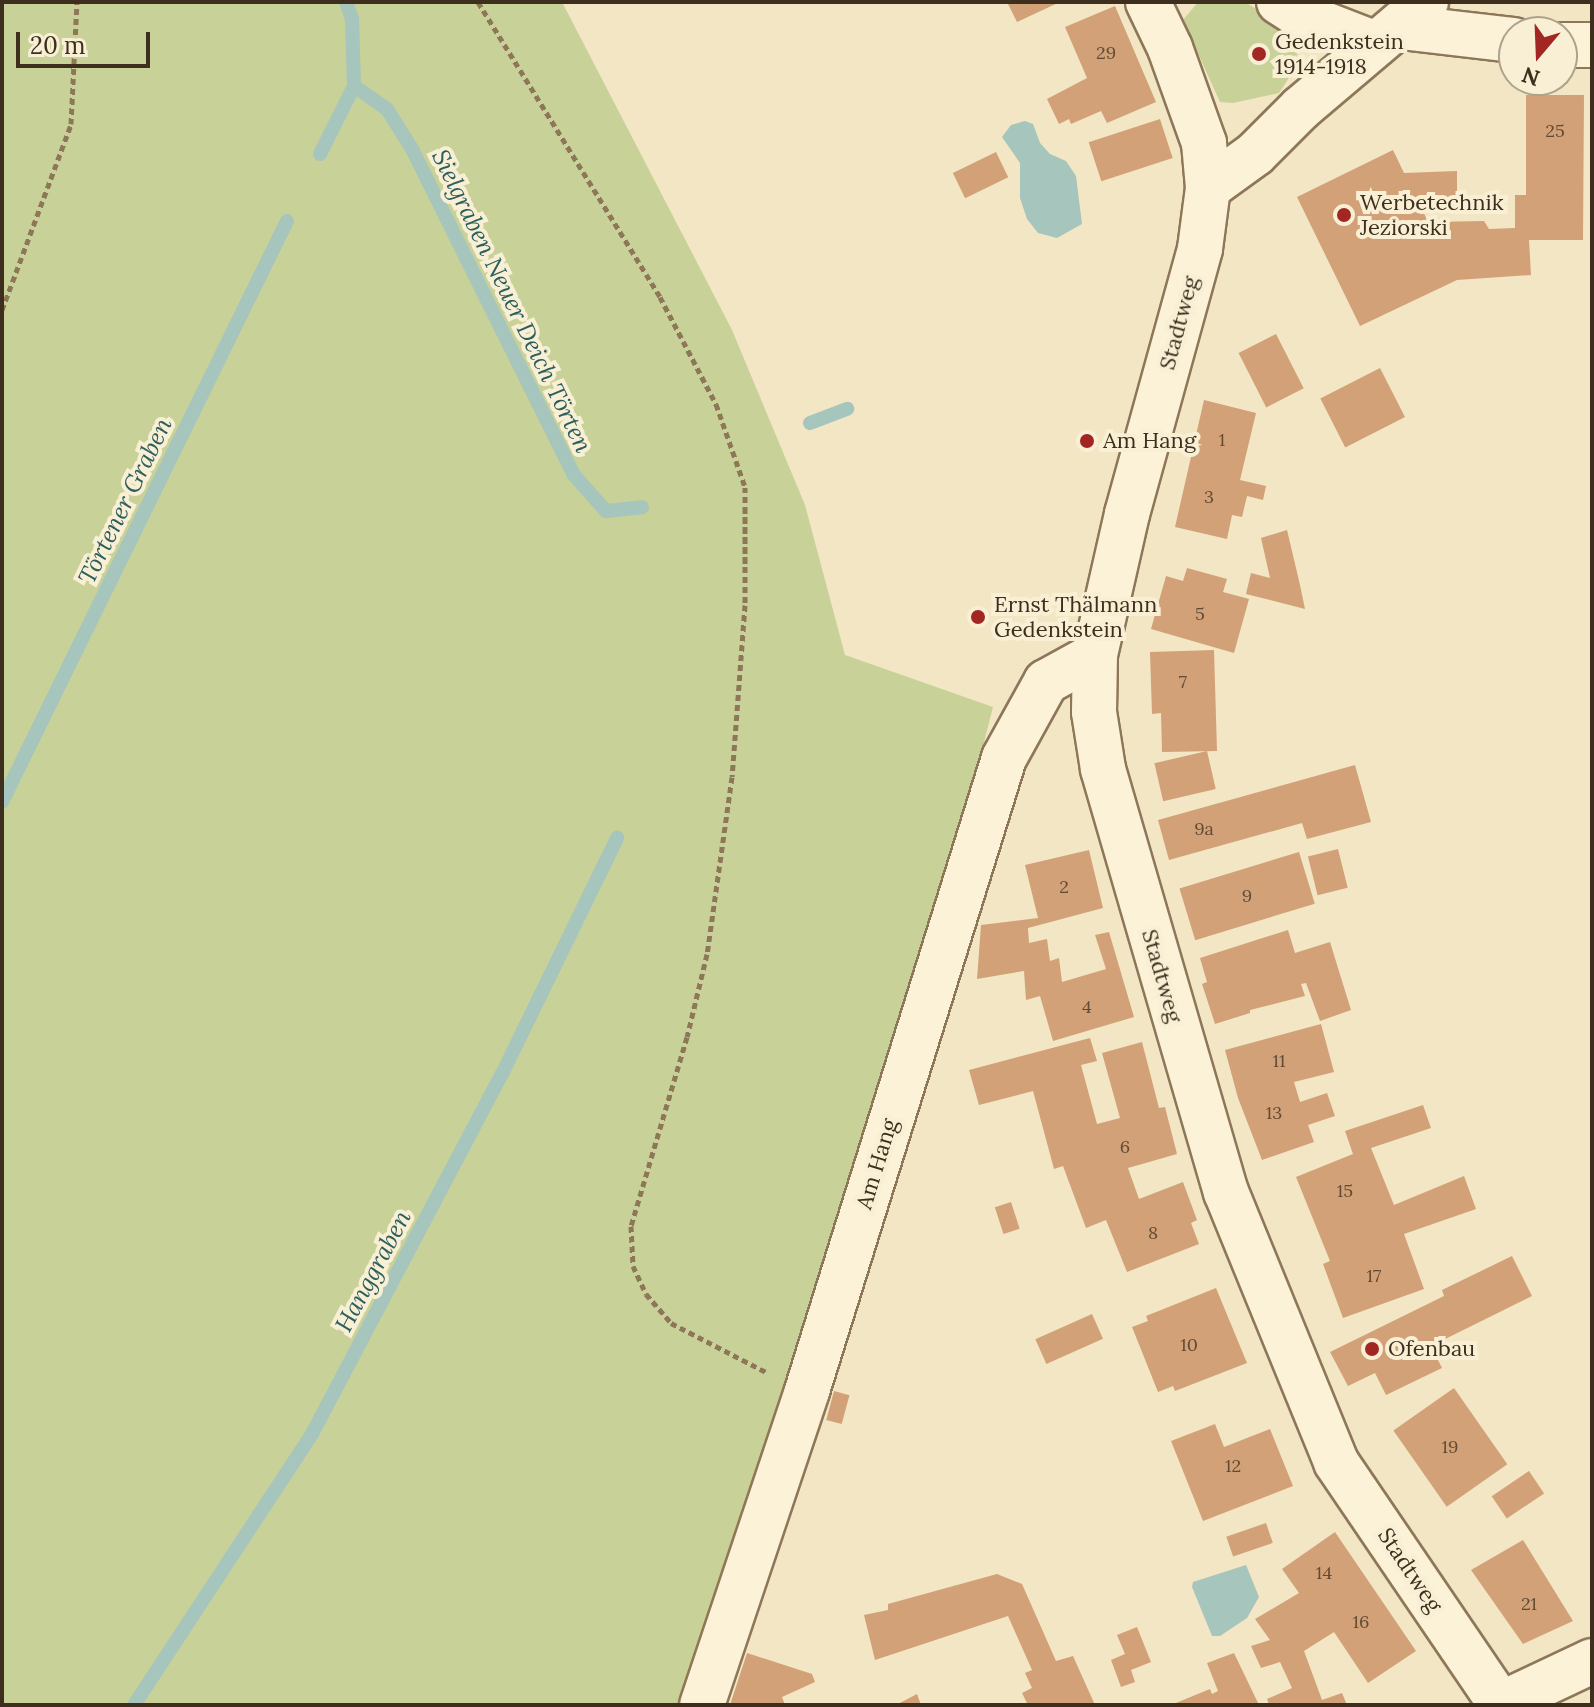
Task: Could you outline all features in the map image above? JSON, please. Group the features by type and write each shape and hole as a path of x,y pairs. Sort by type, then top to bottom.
{"street":[{"name":"Stadtweg","path":"1148,2 1170,48 1204,143 1208,188 1200,249 1127,514 1095,655 1094,712 1103,769 1226,1192 1336,1462 1500,1705"},
{"path":"1279,2 1296,13 1498,38"},
{"path":"1208,188 1255,154 1301,108 1401,24"},
{"name":"Am Hang","path":"702,1705 807,1391 1010,743 1046,682 1095,655"},
{"path":"1500,1705 1592,1661"}],"path":[{"path":"2,310 71,124 77,2"},
{"path":"478,2 660,297 716,404 745,487 745,605 724,842 707,954 631,1226 632,1253 633,1266 646,1294 671,1323 807,1391"}],"green space":[{"path":"2,2 562,2 732,330 805,505 845,655 993,707 942,906 704,1651 678,1705 2,1705"},
{"path":"1198,2 1245,2 1286,28 1300,61 1279,93 1233,103 1220,102 1183,20"}],"water":[{"path":"1025,121 1033,124 1040,143 1050,154 1066,161 1076,176 1082,224 1057,238 1038,233 1027,219 1020,198 1020,163 1002,137 1011,125"},
{"path":"1246,1565 1259,1597 1247,1618 1220,1636 1212,1636 1192,1587 1193,1582"}],"building":[{"path":"1007,2 1060,2 1017,22"},
{"path":"1115,6 1156,102 1107,123 1101,111 1071,124 1069,119 1059,124 1047,99 1087,78 1065,27"},
{"path":"1584,95 1583,240 1529,240 1531,275 1457,280 1360,326 1297,197 1393,150 1404,173 1457,171 1457,209 1422,209 1428,222 1484,221 1489,229 1515,228 1515,195 1526,195 1526,96"},
{"path":"1160,119 1173,158 1101,181 1089,142"},
{"path":"996,152 1008,177 965,198 953,173"},
{"path":"1276,334 1304,388 1266,407 1239,353"},
{"path":"1380,368 1405,417 1345,447 1320,398"},
{"path":"1204,400 1256,413 1240,480 1266,486 1263,500 1247,496 1242,517 1232,515 1227,539 1175,527"},
{"path":"1287,530 1305,609 1246,594 1251,573 1270,578 1261,538"},
{"path":"1187,568 1227,579 1223,592 1249,599 1234,653 1151,629 1166,576 1183,581"},
{"path":"1214,650 1217,751 1162,752 1161,713 1152,714 1150,652"},
{"path":"1207,751 1216,789 1163,801 1154,763"},
{"path":"1355,765 1371,822 1307,839 1302,823 1169,860 1158,820"},
{"path":"1338,849 1348,888 1318,895 1308,856"},
{"path":"1089,850 1103,908 1028,928 1029,943 1047,939 1050,961 1059,958 1062,982 1106,969 1095,935 1109,932 1134,1017 1053,1041 1040,996 1026,1000 1024,971 977,979 981,925 1038,918 1025,865"},
{"path":"1299,852 1315,904 1195,940 1179,889"},
{"path":"1288,930 1295,953 1330,942 1351,1010 1320,1021 1306,983 1301,984 1305,996 1250,1010 1250,1013 1215,1024 1202,984 1207,982 1200,958"},
{"path":"1321,1024 1334,1072 1294,1082 1300,1102 1327,1093 1335,1116 1308,1125 1314,1142 1262,1160 1238,1098 1225,1050"},
{"path":"1090,1038 1097,1061 1081,1065 1097,1124 1120,1118 1102,1053 1142,1042 1159,1108 1165,1107 1177,1154 1128,1168 1139,1199 1183,1182 1197,1220 1191,1223 1199,1244 1127,1272 1106,1220 1086,1228 1063,1166 1054,1169 1033,1091 979,1105 969,1070"},
{"path":"1423,1105 1431,1128 1371,1148 1394,1205 1464,1176 1476,1209 1404,1234 1424,1289 1343,1318 1323,1264 1330,1261 1296,1177 1353,1154 1345,1131"},
{"path":"1011,1202 1020,1229 1003,1234 995,1207"},
{"path":"1512,1256 1532,1296 1431,1346 1442,1368 1386,1395 1375,1373 1348,1386 1330,1352 1444,1296 1442,1290"},
{"path":"1216,1288 1247,1363 1175,1391 1173,1386 1158,1392 1132,1327 1148,1321 1146,1316"},
{"path":"1092,1314 1103,1339 1046,1364 1035,1339"},
{"path":"1454,1388 1507,1464 1447,1507 1393,1430"},
{"path":"834,1391 849,1395 842,1424 826,1420"},
{"path":"1215,1424 1224,1447 1270,1429 1293,1486 1203,1521 1171,1441"},
{"path":"1529,1471 1544,1493 1507,1519 1492,1496"},
{"path":"1266,1523 1273,1543 1233,1557 1226,1537"},
{"path":"1335,1532 1416,1651 1368,1683 1334,1632 1304,1651 1322,1700 1342,1693 1347,1705 1269,1705 1267,1699 1292,1688 1280,1662 1261,1668 1251,1646 1270,1640 1255,1619 1299,1593 1282,1569"},
{"path":"1523,1540 1573,1621 1523,1644 1471,1570"},
{"path":"997,1574 1022,1584 1056,1661 1073,1656 1095,1705 1028,1705 1022,1693 1032,1688 1025,1673 1032,1670 1008,1616 875,1660 864,1615 888,1610 888,1604"},
{"path":"1137,1627 1151,1662 1131,1670 1135,1682 1121,1687 1111,1660 1125,1654 1117,1635"},
{"path":"747,1653 812,1674 815,1682 782,1697 785,1705 730,1705"},
{"path":"1234,1653 1259,1705 1171,1705 1210,1689 1212,1694 1218,1691 1207,1663"},
{"path":"917,1694 921,1705 896,1705"}],"waterway":[{"name":"Törtener Graben","path":"320,154 354,86 352,19 346,2"},
{"name":"Sielgraben Neuer Deich Törten","path":"354,86 387,109 412,149 573,474 606,511 642,507"},
{"name":"Törtener Graben","path":"2,802 287,221"},
{"name":"Sielgraben Neuer Deich Törten","path":"810,423 847,409"},
{"name":"Hanggraben","path":"134,1705 313,1432 502,1074 617,838"}],"place":[{"name":"Gedenkstein 1914-1918","path":"1259,54"},
{"name":"Werbetechnik Jeziorski","path":"1344,215"},
{"name":"Am Hang","path":"1087,441"},
{"name":"Ernst Thälmann Gedenkstein","path":"978,617"},
{"name":"Ofenbau","path":"1372,1349"}]}
